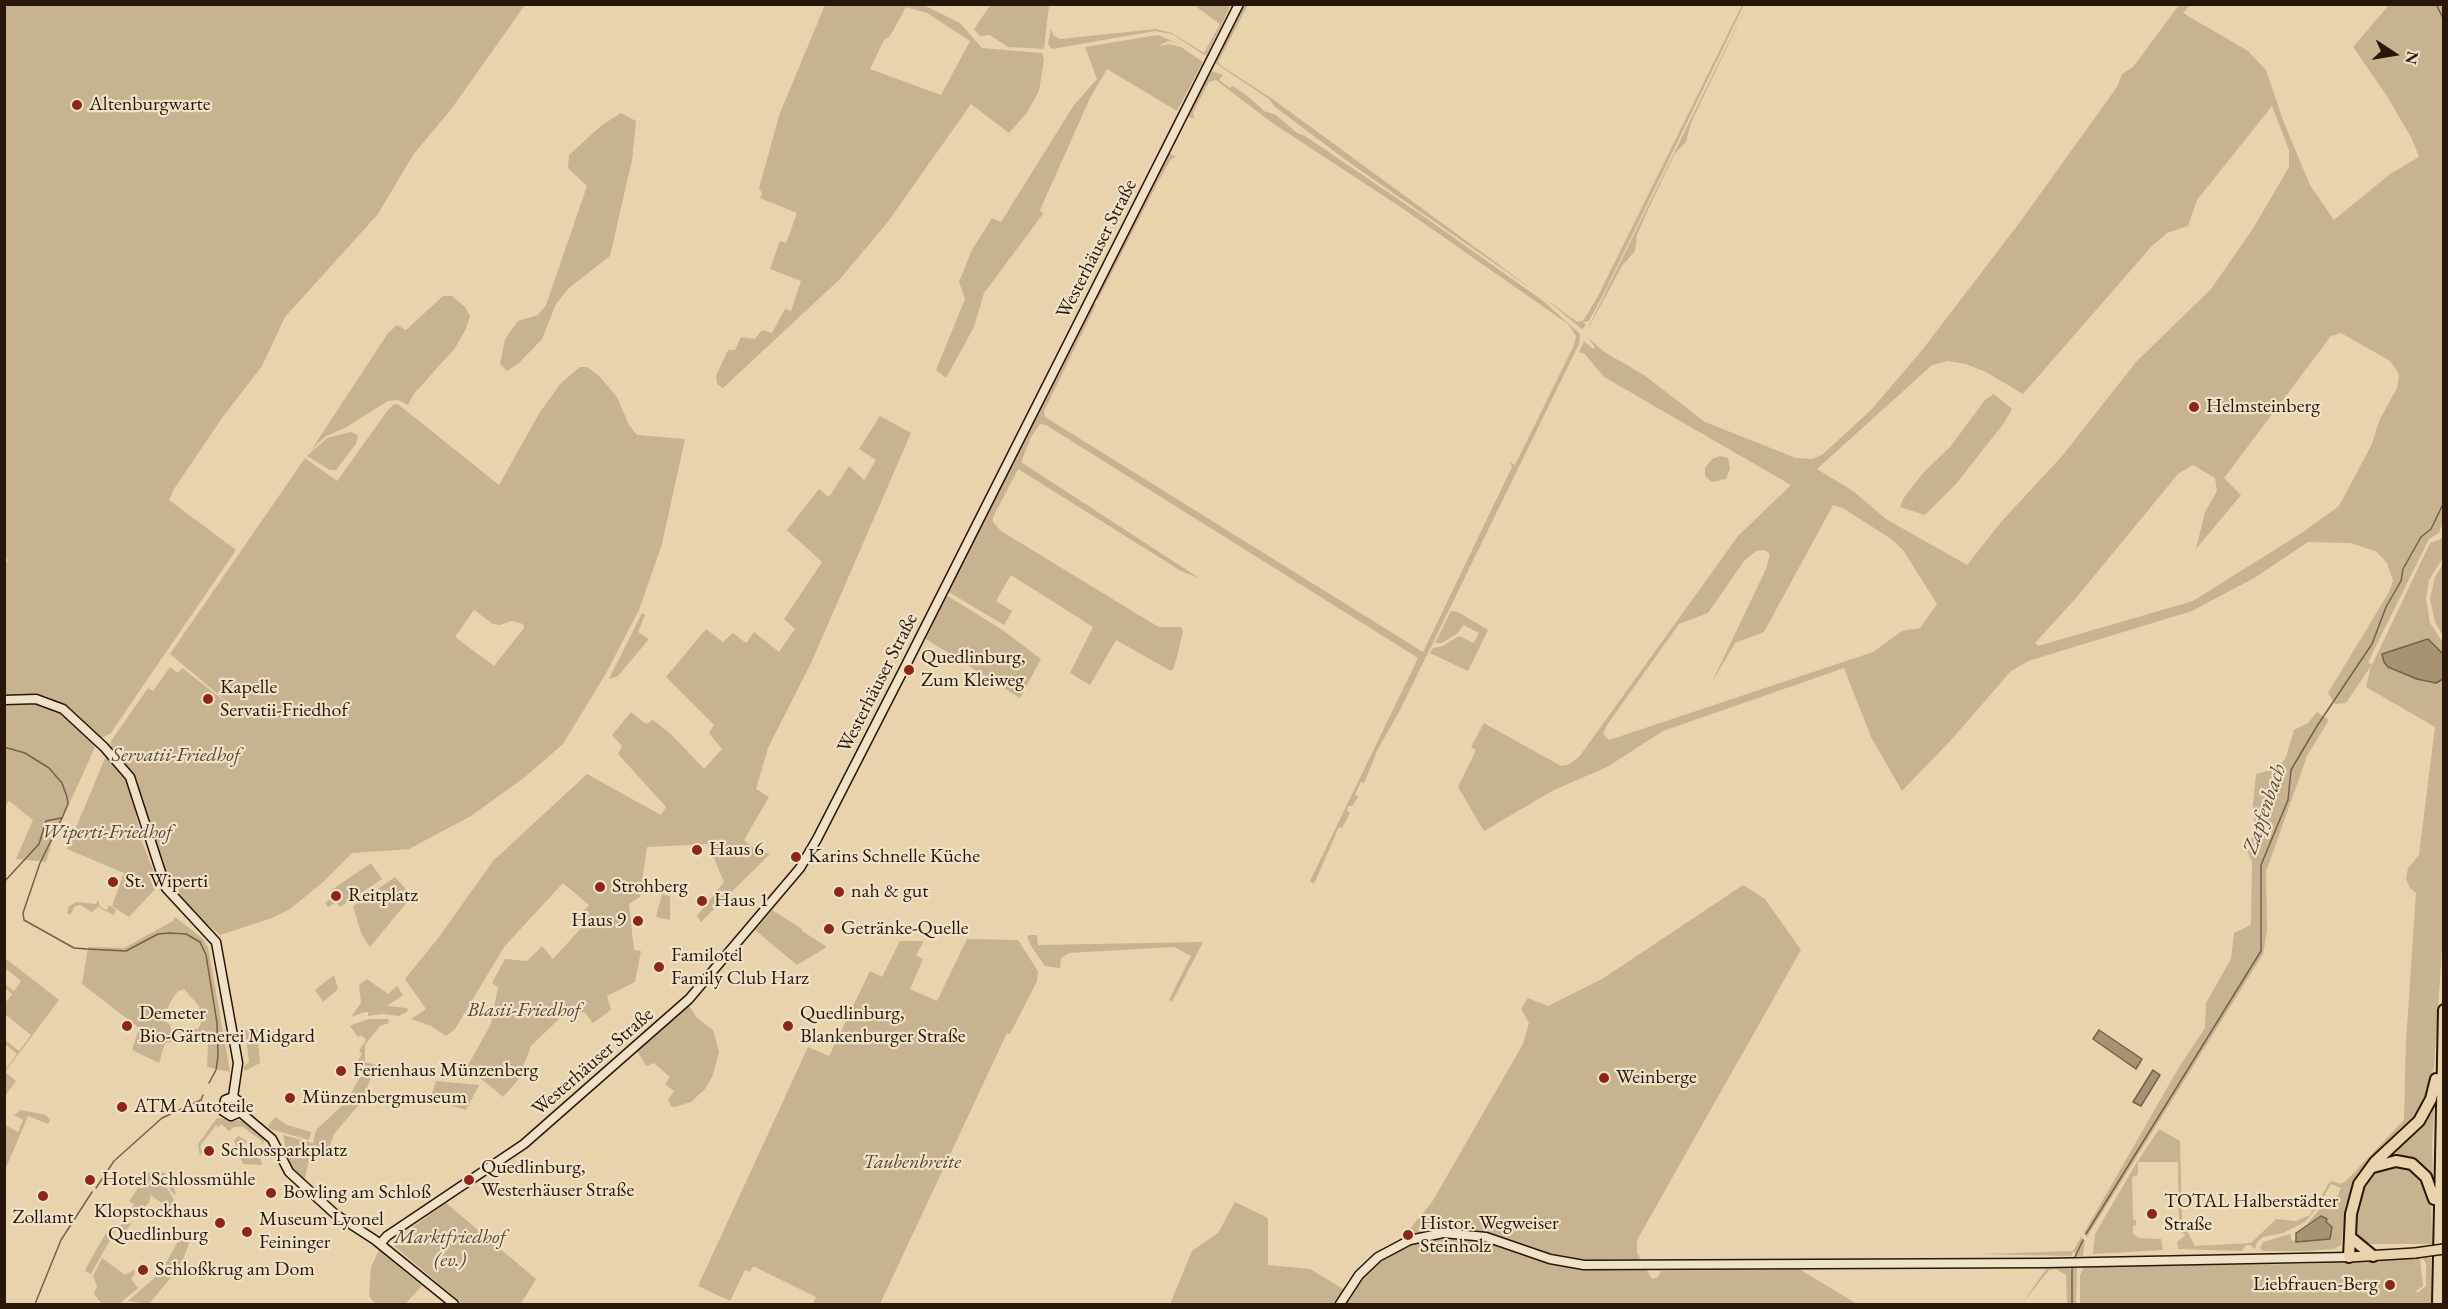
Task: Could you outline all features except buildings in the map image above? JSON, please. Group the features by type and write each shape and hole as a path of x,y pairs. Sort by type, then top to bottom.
{"highway":[{"path":"2438,1305 2444,1010"},
{"path":"2349,1257 2354,1197 2359,1184 2372,1167 2423,1114 2434,1090 2437,1066 2442,1059"},
{"path":"2372,1167 2396,1161 2412,1164 2420,1169 2432,1188 2434,1222 2438,1226"},
{"path":"2350,1237 2373,1256"}],"main road":[{"name":"Westerhäuser Straße","path":"380,1244 387,1236 524,1144 689,999 800,868 814,845 947,584 1239,4"},
{"path":"4,700 36,699 63,709 104,747 130,777 166,888 216,942 238,1063 233,1097"},
{"path":"233,1097 241,1103 240,1112"},
{"path":"233,1097 224,1101 223,1111 231,1116 240,1112"},
{"path":"240,1112 254,1122 276,1144 287,1169 295,1178 335,1214 380,1244 454,1305"},
{"path":"1340,1305 1370,1263 1384,1252 1410,1240 1437,1234 1472,1234 1558,1261 1593,1265 2078,1262 2349,1257 2444,1249"}],"green space":[{"path":"918,4 960,23 982,48 1042,53 1044,59 1039,91 1026,114 1009,133 971,104 887,223 840,279 723,388 717,384 716,376 728,350 735,350 741,337 755,339 762,330 772,333 785,309 791,311 801,281 770,269 780,241 786,243 797,213 760,198 762,193 759,188 780,113 825,5","holes":["906,7 927,13 970,41 941,95 870,69 884,40 890,36"]},
{"path":"991,4 1049,5 1044,49 1008,47 990,35 980,36 974,29"},
{"path":"4,5 525,5 452,108 413,155 378,214 285,317 262,366 222,418 174,489 169,500 236,550 110,734 101,738 68,708 46,696 5,695 4,566 8,560 4,557"},
{"path":"1194,5 1231,5 1206,56 1172,34 1155,31 1052,49 1048,44 1051,28 1053,35 1060,39 1156,29 1172,33 1204,53 1220,24"},
{"path":"1241,5 1248,5 1218,62 1220,65 1274,100 1541,295 1350,163 1275,107 1269,99 1215,63"},
{"path":"1744,5 1589,321 1583,322 1586,325 1582,329 1544,298 1577,322 1583,321 1597,298"},
{"path":"1747,5 1691,123 1686,142 1675,153 1646,214 1637,235 1635,251 1622,266 1585,334"},
{"path":"2179,5 2190,5 2183,13 2248,51 2266,70 2284,123 2310,185 2334,220 2390,174 2419,157 2412,139 2387,96 2353,47 2389,5 2443,5 2443,522 2439,533 2429,539 2368,662 2372,665 2430,543 2443,538 2443,558 2429,580 2426,598 2430,623 2444,644 2444,919 2434,1067 2421,1113 2363,1168 2364,1171 2356,1181 2346,1204 2341,1245 2334,1249 2264,1251 2260,1249 2263,1242 2290,1234 2292,1241 2298,1240 2296,1233 2308,1227 2314,1220 2306,1225 2329,1198 2336,1199 2341,1188 2331,1184 2318,1207 2305,1222 2283,1233 2263,1237 2257,1242 2255,1249 2246,1245 2242,1251 2178,1249 2177,1242 2186,1235 2179,1231 2178,1162 2138,1162 2138,1175 2132,1177 2133,1220 2136,1220 2133,1234 2139,1238 2161,1239 2163,1250 2093,1254 2095,1234 2137,1162 2159,1129 2180,1141 2182,1222 2195,1246 2251,1243 2276,1219 2296,1221 2310,1215 2329,1183 2332,1181 2341,1184 2346,1181 2404,1120 2406,1042 2416,893 2410,888 2406,879 2408,868 2419,855 2435,727 2366,687 2371,666 2346,703 2335,704 2328,693 2389,592 2393,581 2387,563 2377,552 2351,543 2308,542 2256,577 2192,611 2028,661 2011,671 1952,739 1902,791 1871,737 1844,668 1663,731 1607,767 1554,790 1484,831 1458,787 1476,750 1471,747 1484,723 1561,766 1568,765 1579,757 1738,536 1791,485 1604,377 1585,354 1579,352 1584,341 1593,349 1595,347 1587,337 1606,353 1644,375 1705,422 1796,458 1813,459 1823,454 1872,409 1923,349 2020,222 2117,87 2122,74 2133,67","holes":["2272,106 2289,150 2289,167 2254,227 2211,289 2136,362 2063,455 2001,522 1967,565 1886,519 1853,491 1817,469 1932,365 1948,361 1966,364 1986,372 2023,394 2151,247 2167,233 2188,226 2197,200","2341,333 2390,361 2399,374 2397,388 2379,421 2372,444 2339,506 2303,532 2193,601 2038,646 2035,643 2076,598 2178,474 2193,465 2215,478 2217,491 2205,512 2196,549 2241,495 2224,478 2331,336","1833,505 1843,508 1891,539 1903,550 1937,604 1920,628 1902,631 1873,652 1609,740 1603,734 1607,725 1679,624 1708,613 1744,561 1756,551 1764,550 1770,554 1766,569 1711,684 1735,643 1764,632"]},
{"path":"1158,35 1177,43 1168,41 1157,47 1168,44 1181,47 1203,62 1177,111 1107,69 1090,98 1040,210 1043,214 984,293 974,327 946,378 936,370 965,299 959,282 972,250 992,218 1001,222 1074,105 1097,79 1085,47"},
{"path":"1211,71 1223,75 1219,80 1230,88 1233,86 1264,111 1276,115 1297,133 1305,136 1426,218 1542,300 1580,334 1579,344 1400,710 1378,749 1364,783 1361,782 1355,794 1358,797 1352,806 1348,806 1347,811 1350,813 1342,828 1339,827 1314,884 1310,881 1418,658 1046,425 1040,424 1031,437 1021,462 1199,578 1181,571 1018,469 993,517 993,522 1001,531 1159,627 1181,627 1183,632 1174,668 1171,671 1116,640 1090,685 1070,673 1093,627 1011,575 996,601 1012,611 1004,625 947,591 1010,465 1014,464 1012,461 1092,303 1096,305 1044,411 1045,417 1423,652 1512,467 1510,462 1515,465 1574,345 1576,336 1568,324 1402,208 1271,122 1216,80 1209,82 1193,112 1194,119 1186,115"},
{"path":"621,113 636,121 632,160 610,256 570,287 556,304 542,339 518,364 507,371 500,364 505,339 518,321 538,315 546,305 587,186 568,168 569,155 602,125"},
{"path":"1169,153 1176,157 1171,159 1159,180 1098,300 1094,298 1135,217 1140,214 1140,207"},
{"path":"443,296 452,296 465,307 470,316 466,329 455,348 413,395 408,405 398,400 388,401 345,428 326,436 312,449 388,333 397,325 406,330"},
{"name":"Servatii-Friedhof","path":"580,367 587,367 599,376 617,397 629,425 637,435 685,439 662,544 639,610 605,675 563,744 525,777 471,816 409,849 352,853 322,883 290,909 272,918 220,935 184,904 169,883 147,821 144,801 138,786 110,748 111,741 148,688 153,691 170,667 178,673 182,668 249,720 170,654 305,458 337,481 394,404 399,405 499,485 540,412 561,383","holes":["474,610 493,624 500,625 512,621 523,624 524,628 494,666 455,637"]},
{"path":"1994,394 2012,409 2004,423 1956,484 1925,515 1900,507 1903,499 1923,473 1950,447 1985,400"},
{"name":"Blasii-Friedhof","path":"880,416 911,433 812,661 768,748 756,789 769,797 744,840 755,849 770,854 701,922 697,916 724,882 708,844 647,847 640,897 629,904 634,950 641,951 635,982 607,996 611,1010 593,1023 584,1012 564,1014 531,1046 518,1080 503,1097 467,1067 491,1024 498,987 492,983 505,959 527,961 542,946 553,959 583,926 578,916 589,905 563,883 504,947 455,1029 446,1036 431,1026 411,1019 426,1009 405,979 439,937 493,861 587,774 661,815 666,807 618,754 622,746 612,735 631,712 646,724 653,720 672,735 704,769 722,749 709,733 714,725 666,677 706,629 723,642 733,633 746,643 754,632 779,652 795,629 784,619 822,562 787,530 819,489 829,497 849,466 864,480 876,460 859,449"},
{"path":"351,432 358,435 356,444 336,470 330,470 307,456 327,438"},
{"path":"1720,456 1728,458 1730,469 1726,479 1712,482 1705,476 1705,468 1712,459"},
{"path":"2443,564 2443,636 2435,622 2430,599 2435,577"},
{"path":"946,595 1001,629 1041,659 1020,698 926,639"},
{"path":"1451,611 1458,612 1488,630 1468,671 1430,653 1433,648 1443,646 1459,636 1474,643 1479,633 1463,625 1458,633 1442,643 1435,643"},
{"path":"642,613 645,615 638,632 649,639 618,676 609,679"},
{"path":"34,701 59,710 77,724 95,747 52,842 46,862 16,859 33,820 9,801 5,806 5,704"},
{"path":"2317,712 2329,720 2307,756 2266,872 2267,931 2263,954 2087,1237 2084,1233 2179,1067 2205,1028 2206,1003 2231,959 2234,933 2251,925 2252,862 2247,850 2255,829 2253,804 2256,774 2271,770 2285,760 2294,730 2308,723"},
{"name":"Wiperti-Friedhof","path":"106,756 122,774 131,790 141,839 159,885 129,917 112,906 124,873 67,849"},
{"path":"371,863 382,879 340,907 336,902 328,907 325,903 333,897 330,891"},
{"path":"395,877 412,896 370,947 361,933 353,906"},
{"path":"1743,885 1765,899 1801,950 1637,1240 1637,1253 1652,1279 1658,1277 1661,1271 1799,1269 1857,1304 1170,1304 1192,1251 1218,1233 1235,1202 1268,1218 1268,1265 1310,1269 1350,1293 1372,1264 1409,1243 1405,1235 1432,1202 1523,1044 1529,1023 1521,1009 1528,998 1548,1006 1602,979"},
{"path":"662,894 670,896 670,920 656,917"},
{"path":"98,900 100,907 107,910 109,905 116,910 114,915 98,907 92,912 80,905 75,906 70,915 67,913 69,906 77,902 96,904"},
{"path":"772,910 827,947 797,965 755,930"},
{"path":"175,917 202,938 208,947 230,1072 207,1067 208,1044 176,1042 181,1029 198,1029 201,1023 199,1006 184,989 178,991 171,1001 163,1019 170,1025 173,1036 172,1042 165,1043 159,1063 132,1050 139,1028 82,984 88,947 124,948 173,921"},
{"path":"1037,935 1038,945 1203,942 1172,1002 1169,1000 1191,956 1174,947 1069,953 1061,958 1060,968 1045,966 1031,946 1027,937"},
{"name":"Taubenbreite","path":"967,939 1018,940 1038,971 1037,981 1010,1034 1007,1033 880,1304 813,1304 816,1297 753,1266 750,1272 745,1270 730,1301 698,1286 808,1047 829,1056 870,971 882,977 900,941 924,941 916,955 923,959 910,989 937,1001"},
{"path":"5,958 59,1000 5,1072 17,1054 5,1044 5,1040 19,1051 31,1035 5,1014 5,1003 12,994 5,988 5,984 14,991 21,981 5,968"},
{"path":"334,975 338,989 323,1002 315,990"},
{"path":"367,979 388,994 397,986 403,995 387,1006 407,1008 408,1011 399,1016 382,1014 368,1016 368,1012 365,1012 351,1017 361,1003 359,985"},
{"path":"689,1006 697,1018 713,1030 719,1052 713,1075 705,1089 691,1102 675,1107 671,1106 668,1100 674,1091 665,1084 670,1077 654,1063 646,1066 637,1051"},
{"path":"368,1019 388,1019 389,1023 380,1026 365,1045 365,1062 376,1065 362,1101 334,1134 328,1153 311,1149 305,1179 301,1178 289,1164 283,1135 313,1143 316,1130 346,1102 360,1077 365,1076 364,1071 360,1072 356,1067 362,1067 363,1063 357,1062 362,1054 359,1051 366,1040 361,1035 358,1037 350,1026"},
{"path":"257,1029 260,1063 245,1071 243,1067 249,1062 245,1030"},
{"path":"5,1072 16,1081 5,1096"},
{"path":"436,1081 479,1085 466,1110 430,1099"},
{"path":"2435,1097 2432,1143 2433,1181 2420,1166 2379,1162"},
{"path":"21,1110 46,1115 50,1120 48,1124 28,1116 5,1170 5,1125 18,1132 23,1120 14,1115"},
{"path":"275,1117 287,1125 311,1132 309,1140 270,1129 268,1126"},
{"path":"217,1118 242,1121 265,1140 261,1145 262,1141 243,1127 234,1127 229,1131 221,1124 218,1127 216,1125 200,1146 202,1152 200,1156 198,1144"},
{"path":"238,1136 247,1141 243,1146 257,1157 263,1154 260,1157 262,1165 243,1164 234,1141"},
{"path":"2393,1163 2416,1169 2431,1196 2432,1244 2369,1244 2356,1238 2355,1213 2362,1188 2376,1170"},
{"path":"157,1171 165,1173 171,1179 176,1194 174,1195 165,1182 158,1185 164,1183 174,1200 170,1207 154,1198 145,1187 151,1195 149,1202 135,1218 131,1216 128,1221 131,1224 124,1234 118,1230 134,1204 129,1201 139,1187 142,1189 148,1173"},
{"name":"Marktfriedhof (ev.)","path":"446,1203 536,1279 521,1304 463,1304 394,1246 395,1240"},
{"path":"109,1228 115,1231 91,1274 85,1271"},
{"path":"183,1232 191,1238 183,1259 172,1276 149,1304 128,1301 161,1272"},
{"path":"2081,1237 2085,1241 2083,1256 2076,1256 2074,1251 2071,1256 1980,1254 2073,1251"},
{"path":"379,1250 422,1286 405,1304 375,1304 369,1296 371,1267"},
{"path":"102,1258 125,1275 134,1270 135,1274 131,1279 138,1288 119,1304 102,1304 94,1294 97,1286 93,1276"},
{"path":"2420,1258 2423,1286 2416,1291 2417,1293 2426,1286 2426,1264 2423,1258 2431,1258 2432,1304 2080,1304 2080,1275 2084,1267 2088,1266 2302,1264"},
{"path":"2070,1268 2072,1274 2073,1268 2077,1268 2076,1304 2067,1304 2066,1275 2056,1269 2049,1270 2022,1304 2046,1269"}],"shaded area":[{"path":"2428,639 2443,654 2443,679 2436,683 2417,679 2388,667 2384,662 2382,654"},
{"path":"2099,1030 2142,1059 2136,1069 2093,1039"},
{"path":"2153,1070 2160,1075 2141,1106 2133,1102"},
{"path":"2321,1216 2327,1219 2326,1222 2332,1227 2330,1239 2296,1242 2296,1233"}],"waterway":[{"name":"Zapfenbach","path":"2436,4 2444,20"},
{"name":"Zapfenbach","path":"2086,1234 2261,951 2261,865 2288,800 2291,770 2317,726 2372,644 2386,607 2401,581 2403,569 2421,537 2431,529 2444,502"},
{"path":"4,747 25,753 49,768 62,783 68,804 40,863 23,913 24,920 74,948 126,951 158,934 169,933 186,934 200,942 206,955 217,1023 218,1056 216,1070 209,1083"},
{"path":"4,882 39,844 46,821 61,818"},
{"path":"96,1188 114,1161 162,1118 201,1100 203,1095"},
{"path":"35,1304 61,1240 92,1192"},
{"name":"Zapfenbach","path":"2074,1259 2083,1240"},
{"name":"Zapfenbach","path":"2072,1266 2072,1304"}],"place":[{"name":"Altenburgwarte","path":"77,105"},
{"name":"Helmsteinberg","path":"2194,407"},
{"name":"Quedlinburg, Zum Kleiweg","path":"909,670"},
{"name":"Kapelle Servatii-Friedhof","path":"208,699"},
{"name":"Haus 6","path":"697,850"},
{"name":"Karins Schnelle Küche","path":"796,857"},
{"name":"St. Wiperti","path":"113,882"},
{"name":"Strohberg","path":"600,887"},
{"name":"nah & gut","path":"839,892"},
{"name":"Reitplatz","path":"336,896"},
{"name":"Haus 1","path":"702,901"},
{"name":"Haus 9","path":"638,921"},
{"name":"Getränke-Quelle","path":"829,929"},
{"name":"Familotel Family Club Harz","path":"659,967"},
{"name":"Demeter Bio-Gärtnerei Midgard","path":"127,1026"},
{"name":"Quedlinburg, Blankenburger Straße","path":"788,1026"},
{"name":"Ferienhaus Münzenberg","path":"341,1071"},
{"name":"Weinberge","path":"1604,1078"},
{"name":"Münzenbergmuseum","path":"290,1098"},
{"name":"ATM Autoteile","path":"122,1107"},
{"name":"Schlossparkplatz","path":"209,1151"},
{"name":"Hotel Schlossmühle","path":"90,1180"},
{"name":"Quedlinburg, Westerhäuser Straße","path":"469,1180"},
{"name":"Bowling am Schloß","path":"271,1193"},
{"name":"Zollamt","path":"43,1196"},
{"name":"TOTAL Halberstädter Straße","path":"2152,1214"},
{"name":"Klopstockhaus Quedlinburg","path":"220,1223"},
{"name":"Museum Lyonel Feininger","path":"247,1232"},
{"name":"Histor. Wegweiser Steinholz","path":"1408,1235"},
{"name":"Schloßkrug am Dom","path":"143,1270"},
{"name":"Liebfrauen-Berg","path":"2390,1285"}]}
